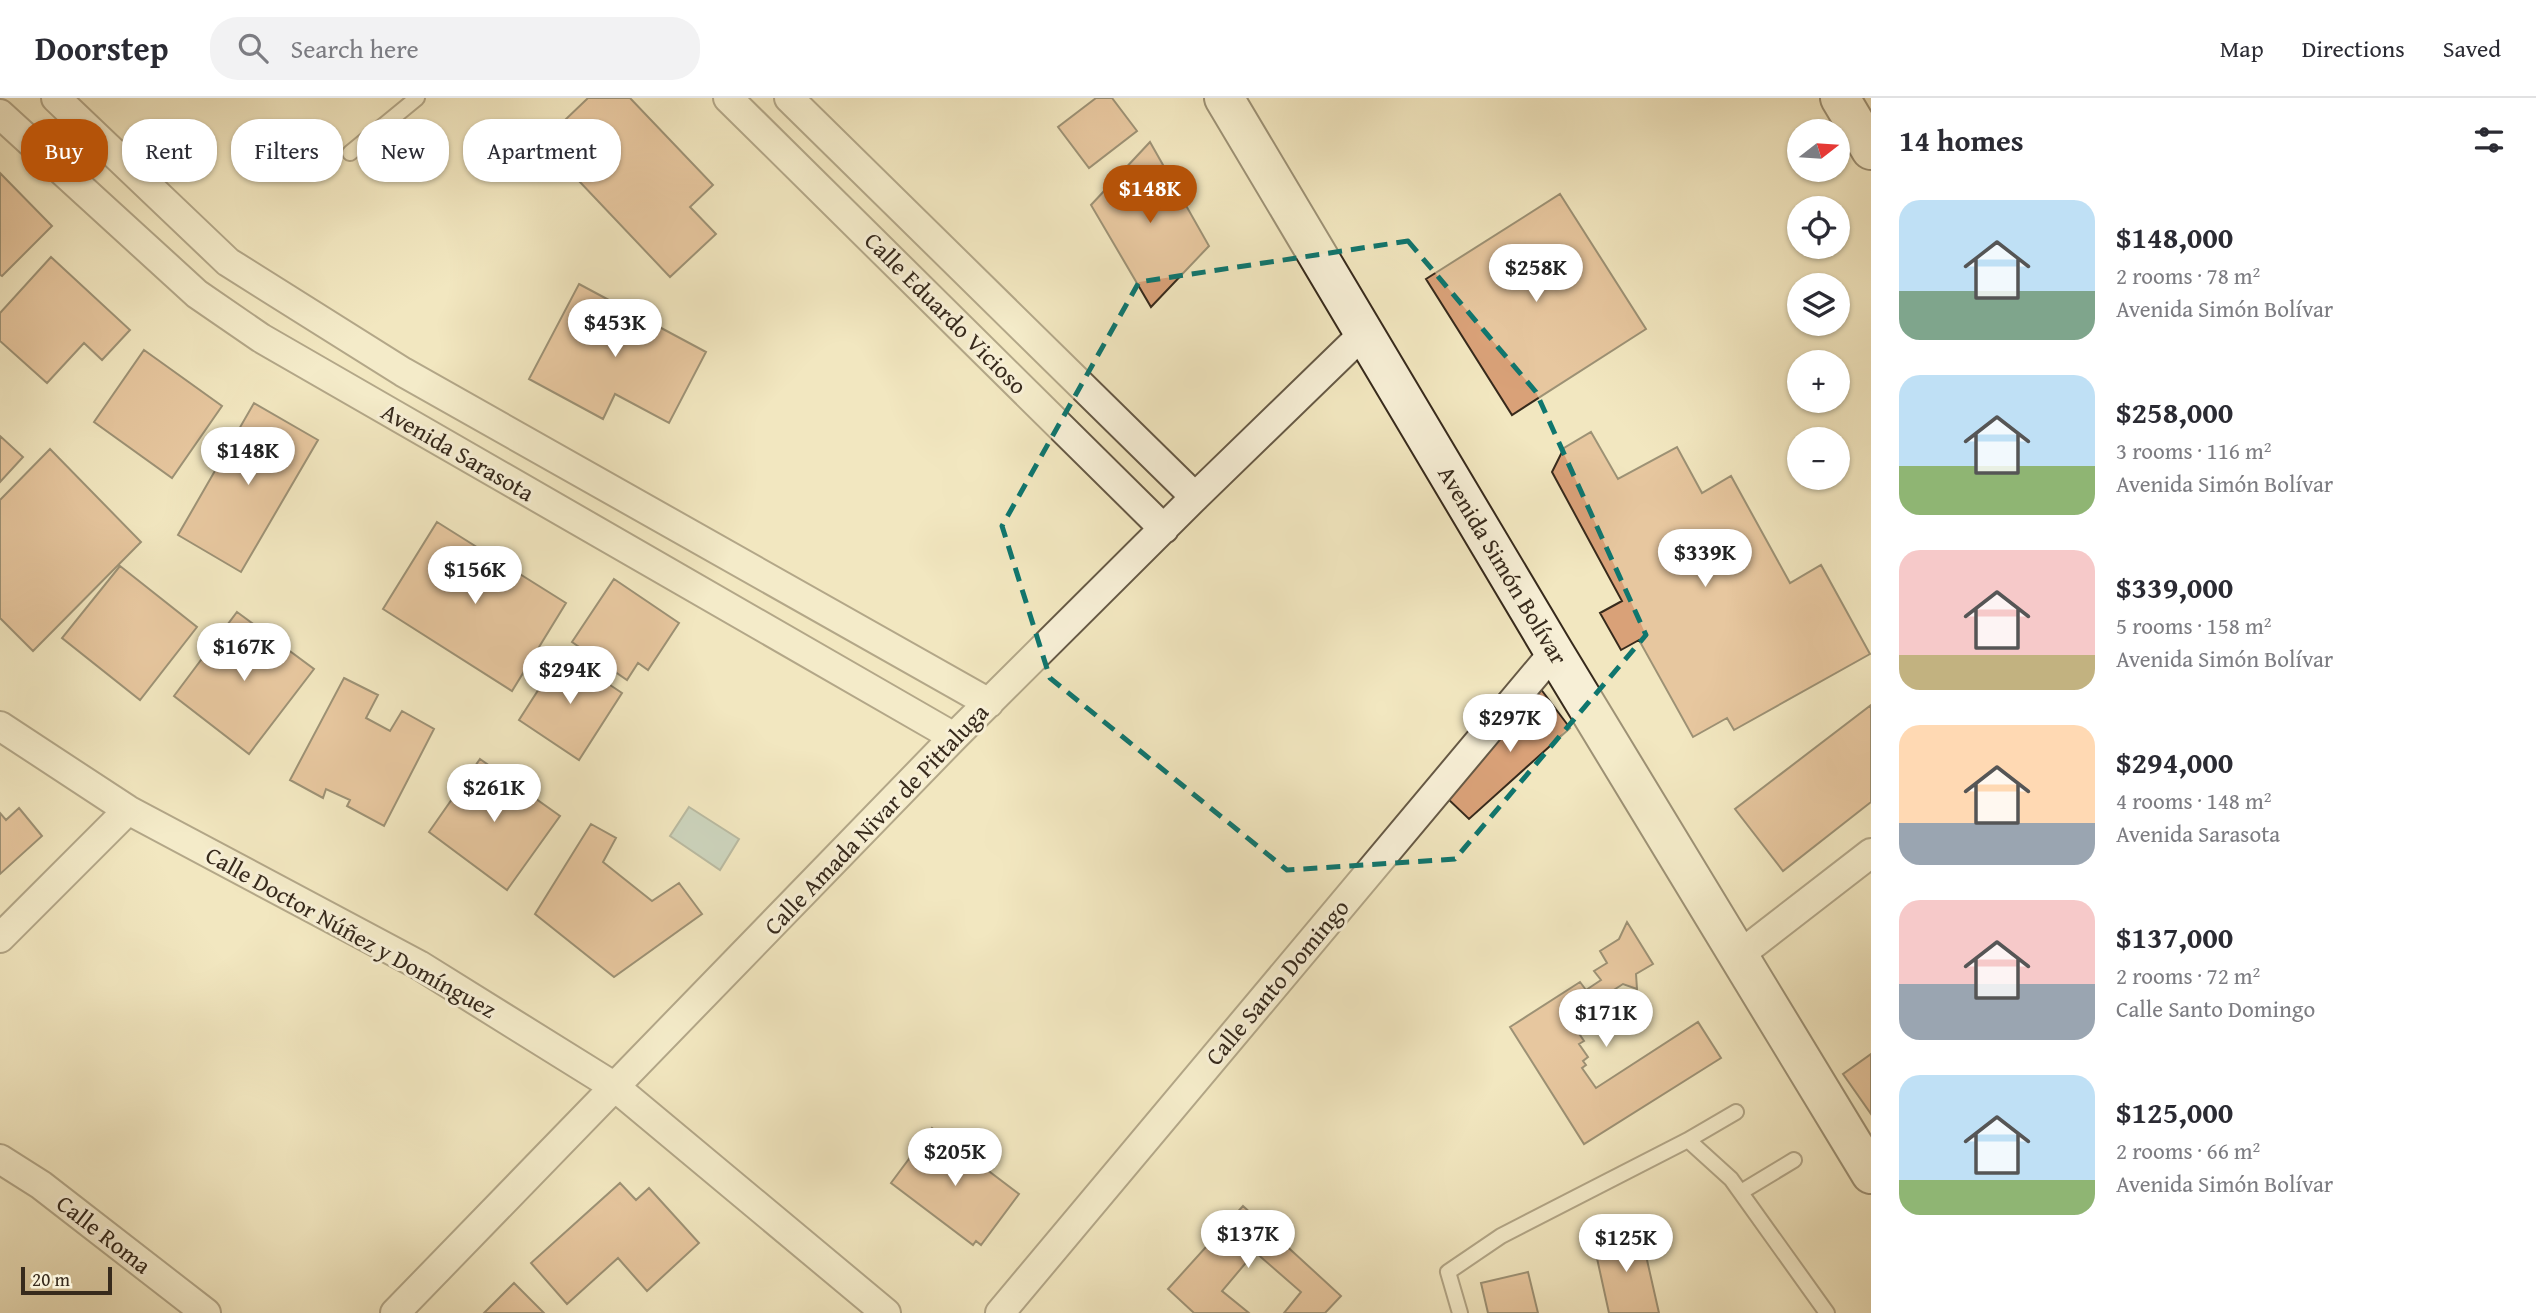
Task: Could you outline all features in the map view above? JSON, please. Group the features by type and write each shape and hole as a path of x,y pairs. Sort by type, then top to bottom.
{"main road":[{"name":"Avenida Simón Bolívar","path":"1224,98 1554,652 1871,1174"},
{"path":"1840,98 1871,150"}],"street":[{"name":"Avenida Sarasota","path":"56,98 228,262 403,372 989,703"},
{"name":"Calle Eduardo Vicioso","path":"728,98 1164,529"},
{"name":"Calle Eduardo Vicioso","path":"789,98 1195,497"},
{"name":"Avenida Sarasota","path":"0,114 197,294 261,338 954,737"},
{"name":"Calle Amada Nivar de Pittaluga","path":"395,1313 954,737 1364,333"},
{"path":"383,409 403,372"},
{"path":"711,598 731,559"},
{"name":"Calle Santo Domingo","path":"1000,1313 1554,652"},
{"name":"Calle Doctor Núñez y Domínguez","path":"0,726 128,810 419,965 615,1087 886,1313"},
{"path":"0,938 128,810"},
{"path":"1738,956 1871,853"},
{"name":"Calle Roma","path":"0,1159 41,1185 206,1313"}],"lane":[{"path":"350,153 417,98"},
{"path":"1460,1313 1448,1272 1501,1237 1688,1140 1735,1112"},
{"path":"1688,1140 1731,1179 1827,1313"},
{"path":"1741,1192 1794,1160"}],"highlighted area":[{"path":"1408,241 1536,392 1646,635 1455,859 1287,870 1050,678 1002,526 1139,282"}],"water":[{"path":"689,807 739,839 720,870 670,836"}],"building":[{"path":"588,98 630,98 713,185 690,207 716,234 670,277 580,182 621,182 621,119 566,119"},
{"path":"1096,98 1112,98 1137,131 1089,168 1058,127"},
{"path":"1150,142 1209,246 1151,307 1091,205"},
{"path":"0,173 52,226 2,276 0,275"},
{"path":"1560,194 1646,329 1512,415 1426,279"},
{"path":"51,257 130,330 102,360 84,343 47,383 0,341 0,313"},
{"path":"579,284 706,352 669,423 615,394 603,419 529,379"},
{"path":"144,350 222,406 172,478 94,422"},
{"path":"254,403 318,440 241,572 178,535"},
{"path":"1591,432 1618,479 1677,447 1702,493 1731,476 1790,583 1821,565 1870,654 1734,730 1727,718 1693,737 1639,640 1621,650 1600,613 1622,601 1552,472 1564,448"},
{"path":"0,436 23,457 0,482"},
{"path":"50,449 141,542 33,651 0,618 0,500"},
{"path":"437,522 566,603 512,691 383,609"},
{"path":"120,566 197,627 140,700 62,638"},
{"path":"614,579 679,623 648,670 638,663 627,680 572,642"},
{"path":"237,612 314,669 249,754 174,696"},
{"path":"562,653 622,693 579,760 519,720"},
{"path":"344,678 378,695 366,718 390,731 402,711 434,729 384,826 347,806 350,800 326,789 323,798 290,780"},
{"path":"1540,688 1570,728 1469,819 1447,798"},
{"path":"1871,705 1871,802 1783,871 1735,809"},
{"path":"480,759 560,816 507,890 429,832"},
{"path":"19,808 42,836 0,874 0,813 6,820"},
{"path":"591,824 616,838 603,862 652,901 679,883 702,914 614,977 535,914"},
{"path":"1627,922 1653,964 1636,974 1637,989 1623,984 1589,1006 1600,1022 1580,1035 1584,1041 1579,1044 1588,1057 1583,1061 1586,1065 1582,1068 1596,1088 1698,1022 1721,1058 1584,1144 1510,1027 1580,982 1586,990 1601,980 1594,971 1607,963 1600,951 1619,939"},
{"path":"1871,1054 1871,1114 1843,1074"},
{"path":"932,1128 1019,1194 981,1245 976,1241 973,1245 891,1183"},
{"path":"620,1183 636,1200 649,1188 699,1243 647,1291 618,1258 567,1304 531,1263"},
{"path":"1243,1206 1341,1296 1325,1313 1284,1313 1301,1292 1255,1252 1222,1291 1249,1313 1194,1313 1168,1289"},
{"path":"1640,1229 1659,1313 1609,1313 1593,1240"},
{"path":"1528,1272 1538,1313 1488,1313 1481,1283"},
{"path":"514,1283 544,1313 484,1313"}]}
